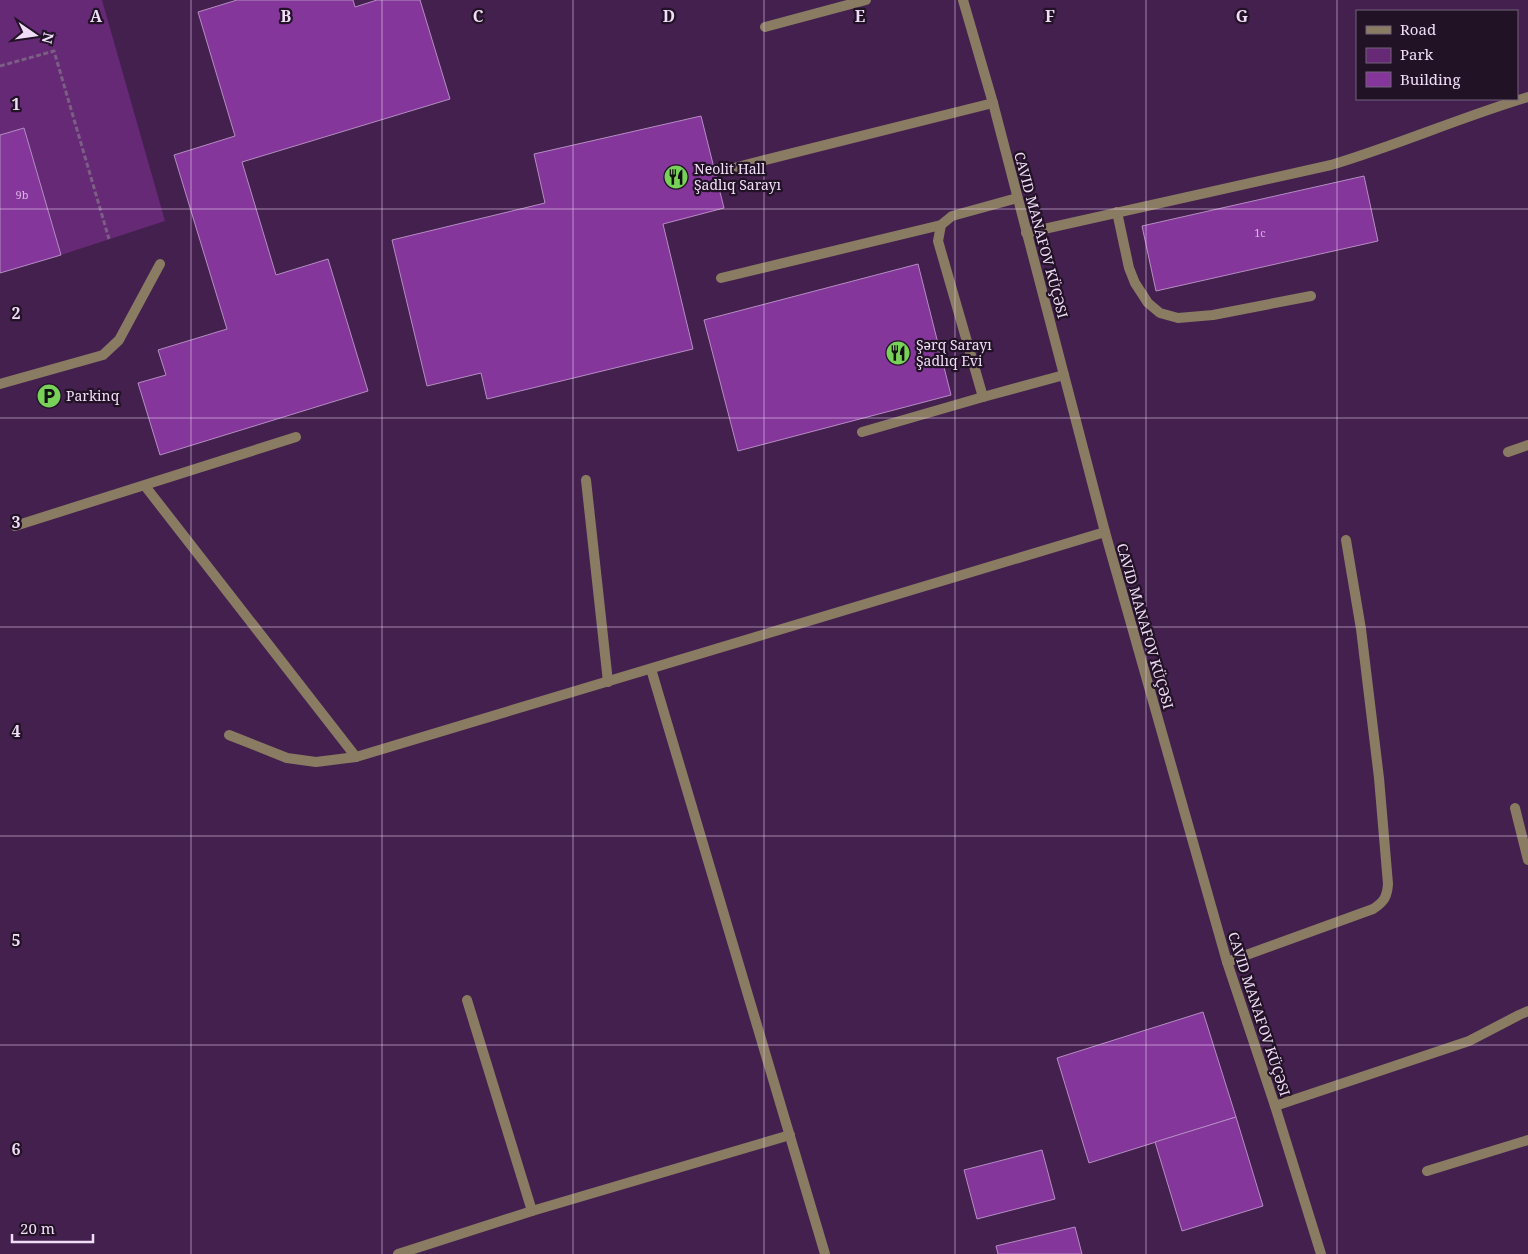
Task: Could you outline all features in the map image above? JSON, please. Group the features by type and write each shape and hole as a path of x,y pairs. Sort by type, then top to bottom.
{"street":[{"path":"765,27 866,0"},
{"name":"CAVID MANAFOV KÜÇƏSI","path":"963,0 993,103 1104,532 1226,962 1276,1106 1321,1254"},
{"path":"1026,233 1331,165 1366,155 1482,111 1528,97"},
{"path":"737,168 993,103"},
{"path":"721,278 941,225 952,216 1017,198"},
{"path":"1117,212 1129,268 1135,283 1148,303 1160,313 1178,318 1212,315 1311,296"},
{"path":"941,225 938,241 983,397"},
{"path":"0,384 103,355 119,340 160,264"},
{"path":"862,432 1064,376"},
{"path":"15,526 296,438"},
{"path":"1508,452 1528,445"},
{"path":"586,480 608,682"},
{"path":"145,486 356,757"},
{"path":"229,735 287,758 316,762 356,757 1104,532"},
{"path":"1226,962 1373,909 1382,903 1388,894 1379,778 1361,630 1346,540"},
{"path":"652,668 825,1254"},
{"path":"1515,808 1528,860"},
{"path":"467,1000 532,1212"},
{"path":"1276,1106 1469,1041 1528,1011"},
{"path":"398,1254 790,1134"},
{"path":"1427,1171 1528,1140"}],"path":[{"path":"0,66 54,51 108,239"}],"green space":[{"path":"0,0 102,0 165,221 61,255 24,128 0,135"}],"building":[{"path":"237,0 353,0 355,7 377,0 420,0 450,99 242,162 276,275 328,259 368,391 160,455 138,383 166,375 158,350 227,329 174,155 235,136 198,12"},
{"path":"701,116 724,208 663,224 693,349 487,399 481,373 427,386 392,240 545,203 534,154"},
{"path":"24,128 61,255 0,273 0,135"},
{"path":"1364,176 1378,241 1156,291 1142,226"},
{"path":"918,264 951,395 738,451 704,320"},
{"path":"1203,1012 1236,1117 1089,1163 1057,1058"},
{"path":"1236,1117 1263,1206 1182,1231 1155,1142"},
{"path":"1042,1150 1055,1199 977,1219 964,1170"},
{"path":"1075,1227 1082,1254 998,1254 996,1246"}],"place":[{"name":"Neolit Hall Şadlıq Sarayı","path":"676,177"},
{"name":"Şərq Sarayı Şadlıq Evi","path":"898,353"},
{"name":"Parkinq","path":"49,396"}]}
